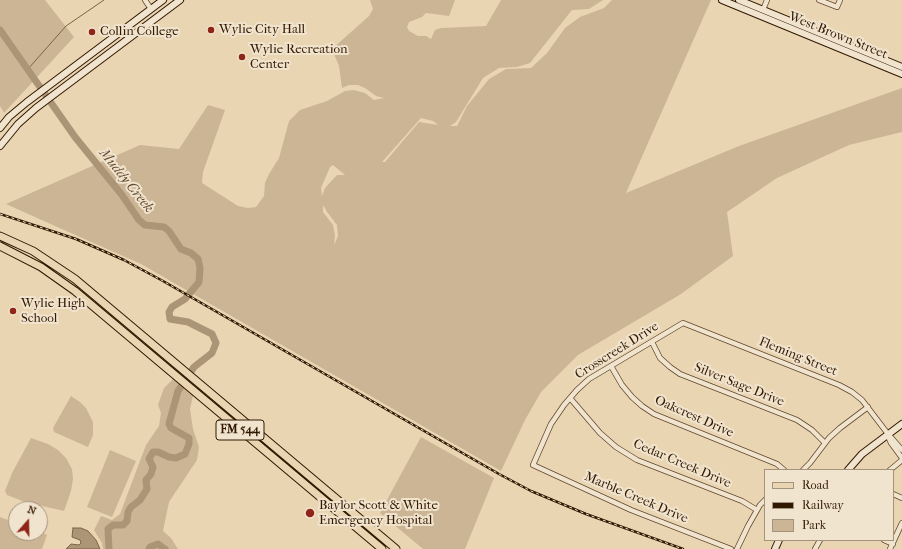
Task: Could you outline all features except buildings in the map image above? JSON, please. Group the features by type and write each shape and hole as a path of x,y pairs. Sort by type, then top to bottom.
{"main road":[{"path":"0,146 10,132 36,108 180,0"},
{"name":"West Brown Street","path":"722,0 902,67"},
{"name":"West Brown Street","path":"739,0 763,10 851,53 902,74"},
{"path":"10,132 1,126 18,110 151,9 159,1"},
{"path":"159,1 159,15"},
{"path":"151,9 159,15"},
{"path":"851,53 857,53 875,60 878,58"},
{"name":"FM 544","path":"0,236 20,244 46,259 75,279 396,549"},
{"name":"FM 544","path":"0,246 16,253 50,273 176,375 382,549"},
{"path":"94,308 101,300"},
{"path":"849,469 862,454 902,424"},
{"path":"307,486 313,480"}],"street":[{"path":"145,0 151,9"},
{"path":"763,10 767,0"},
{"path":"819,0 837,7 840,0"},
{"name":"Crosscreek Drive","path":"533,465 551,424 570,398 589,379 683,324"},
{"name":"Fleming Street","path":"683,324 839,385 852,392 862,400 902,450"},
{"name":"Silver Sage Drive","path":"652,342 660,358 680,374 797,420 812,430 825,444"},
{"name":"Oakcrest Drive","path":"610,366 622,386 632,397 654,414 777,464 783,469"},
{"name":"Cedar Creek Drive","path":"570,398 600,433 616,447 637,460 742,501 757,510"},
{"path":"804,469 840,428 868,407"},
{"name":"Fleming Street","path":"888,434 891,443 902,459"},
{"path":"891,469 902,459"},
{"name":"Marble Creek Drive","path":"533,465 631,510 731,549"},
{"path":"737,549 757,510 764,501"},
{"path":"890,549 902,523"},
{"path":"886,541 893,544"}],"green space":[{"path":"0,0 45,0 74,37 4,113 0,106"},
{"path":"370,0 455,0 449,16 426,13 422,17 409,22 407,27 409,31 418,36 426,36 431,39 435,30 441,28 486,26 501,0 603,0 589,9 572,10 530,63 517,67 499,68 483,78 456,122 450,126 457,126 467,106 489,79 506,69 531,68 547,53 565,28 580,17 604,8 612,0 711,0 626,193 739,146 902,88 902,132 849,145 777,178 727,212 733,256 681,294 578,355 541,392 525,420 501,471 141,264 6,204 140,145 179,149 208,105 225,110 203,172 202,183 238,206 248,208 256,207 264,196 265,183 279,158 289,121 300,110 327,101 345,91 354,90 365,93 374,100 384,98 376,96 358,85 349,85 342,88 339,66 332,49 369,16 373,9","holes":["421,118 433,121 438,125 419,122 385,162 382,162","333,165 345,175 337,175 325,188 322,196 321,188 330,167","323,205 337,225 338,236 334,245 335,235 333,225 323,212"]},
{"path":"173,379 193,396 190,409 193,429 199,447 197,460 169,502 163,531 171,538 178,549 103,549 102,543 94,530 101,516 112,520 120,514 146,445 159,426 161,413 158,405 164,388"},
{"path":"71,396 86,408 93,422 93,435 88,447 54,432 53,428"},
{"path":"421,437 494,478 465,549 423,549 380,513"},
{"path":"31,438 48,444 58,450 66,458 72,469 73,479 71,491 64,511 48,507 48,501 22,501 7,495 5,491 12,473"},
{"path":"110,450 136,461 112,517 87,507"},
{"path":"0,517 8,520 8,541 45,541 42,549 0,549"}],"shaded area":[{"path":"73,528 81,528 88,531 96,540 100,549 66,549 71,544 79,545 81,543 80,540 72,537"}],"waterway":[{"path":"28,69 66,26 104,0"},
{"name":"Muddy Creek","path":"0,30 75,137 122,195 139,220 145,225 164,227 169,231 181,249 191,253 198,259 200,268 199,282 185,299 172,307 169,312 170,319 188,322 212,334 216,343 212,353 194,367 178,391 169,424 171,428 189,438 189,444 185,454 176,458 169,457 158,452 153,452 149,459 153,467 151,474 146,480 147,489 140,500 131,507 128,512 127,521 123,525 113,525 108,529 109,549"},
{"name":"Muddy Creek","path":"149,549 150,547 158,544 165,549"}],"railway":[{"path":"0,214 76,239 124,260 531,491 586,514 683,549"}],"place":[{"name":"Wylie City Hall","path":"211,30"},
{"name":"Collin College","path":"92,32"},
{"name":"Wylie Recreation Center","path":"242,57"},
{"name":"Wylie High School","path":"13,311"},
{"name":"Baylor Scott & White Emergency Hospital","path":"310,513"}]}
